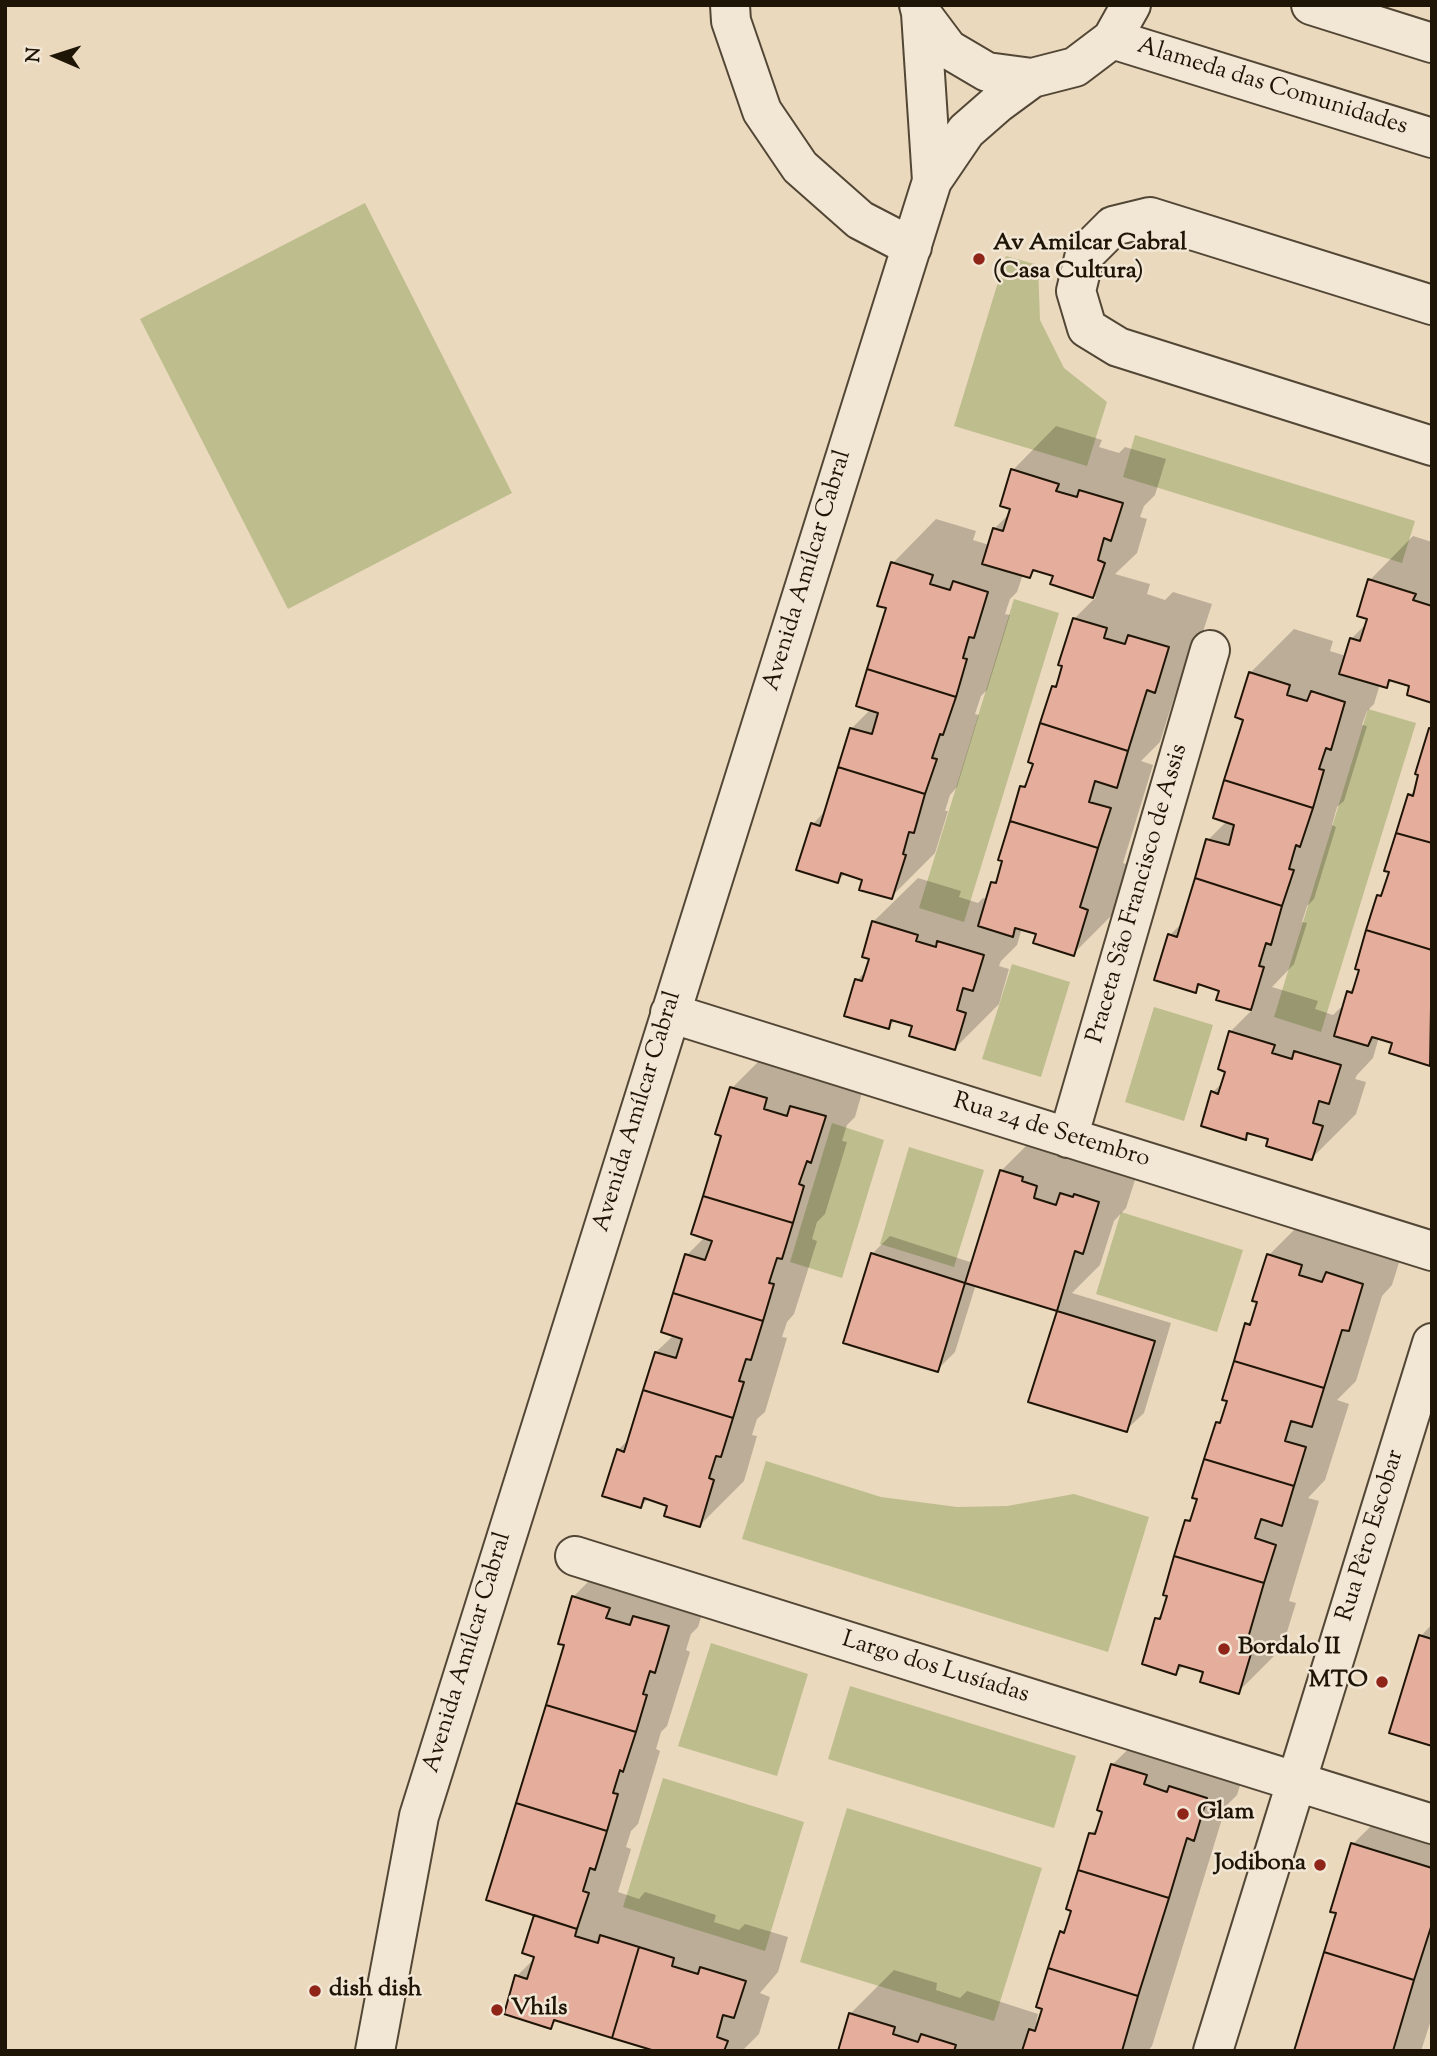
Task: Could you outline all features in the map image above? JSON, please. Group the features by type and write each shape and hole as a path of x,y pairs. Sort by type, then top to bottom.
{"street":[{"path":"730,5 731,21 762,111 800,166 860,220 912,247"},
{"name":"Alameda das Comunidades","path":"920,9 948,49 987,72 1031,78 1076,67 1112,39 1131,5"},
{"path":"1316,6 1432,43"},
{"path":"920,9 932,181"},
{"name":"Alameda das Comunidades","path":"1112,39 1432,138"},
{"path":"932,181 967,131 1031,78"},
{"name":"Avenida Amílcar Cabral","path":"375,2051 418,1816 932,181"},
{"path":"1432,305 1150,217 1113,226 1085,254 1076,291 1087,328 1118,347 1432,446"},
{"name":"Praceta São Francisco de Assis","path":"1068,1138 1210,650"},
{"name":"Rua 24 de Setembro","path":"670,1013 1432,1251"},
{"name":"Rua Pêro Escobar","path":"1213,2051 1432,1343"},
{"name":"Largo dos Lusíadas","path":"575,1556 1432,1824"}],"shaded area":[{"path":"365,203 512,493 288,609 140,319"},
{"path":"1006,256 1038,265 1040,320 1064,368 1107,402 1087,466 954,426"},
{"path":"1135,435 1415,521 1402,563 1123,477"},
{"path":"1014,599 1059,613 964,922 919,908"},
{"path":"1368,709 1416,723 1321,1032 1274,1017"},
{"path":"1012,964 1070,982 1041,1077 982,1059"},
{"path":"1154,1007 1213,1025 1184,1121 1125,1102"},
{"path":"832,1123 884,1140 842,1278 790,1262"},
{"path":"909,1147 984,1170 954,1267 880,1244"},
{"path":"1121,1212 1243,1250 1217,1332 1096,1294"},
{"path":"766,1461 881,1497 957,1507 1007,1506 1074,1494 1149,1517 1108,1652 742,1539"},
{"path":"711,1643 808,1674 777,1776 678,1746"},
{"path":"850,1686 1076,1756 1054,1828 828,1759"},
{"path":"663,1778 804,1822 765,1951 623,1907"},
{"path":"847,1808 1042,1868 994,2021 800,1962"}],"building":[{"path":"1011,469 1059,484 1056,491 1077,497 1079,490 1123,503 1111,541 1104,538 1098,560 1105,563 1093,598 1050,584 1053,576 1033,570 1030,578 982,564 993,528 1003,531 1010,509 1000,506"},
{"path":"891,562 933,575 930,584 950,590 953,581 988,592 974,638 969,637 963,658 967,659 956,697 867,669 886,608 877,606"},
{"path":"1368,579 1416,594 1413,600 1432,606 1432,703 1407,695 1409,686 1389,680 1387,688 1339,674 1350,638 1360,641 1367,619 1357,616"},
{"path":"1073,618 1107,628 1104,638 1125,644 1128,635 1169,647 1155,693 1147,690 1128,751 1040,723 1052,686 1056,687 1062,666 1058,665"},
{"path":"867,669 956,697 932,758 937,759 925,794 838,767 850,728 872,734 878,713 856,706"},
{"path":"1249,672 1290,685 1287,695 1307,701 1311,691 1345,702 1331,750 1326,748 1319,769 1324,770 1313,808 1224,780 1243,720 1235,717"},
{"path":"1040,723 1128,751 1117,788 1095,781 1089,802 1111,808 1098,848 1010,821 1020,786 1025,787 1033,764 1028,762"},
{"path":"1429,728 1432,729 1432,843 1396,833 1408,794 1413,796 1418,775 1415,774"},
{"path":"838,767 925,794 914,833 909,832 903,854 906,855 892,899 859,890 862,880 841,873 838,883 796,870 811,823 820,826"},
{"path":"1224,780 1313,808 1300,847 1296,845 1289,869 1294,870 1282,906 1195,878 1206,839 1229,845 1234,825 1213,818"},
{"path":"1010,821 1098,848 1080,907 1088,910 1074,956 1033,943 1036,934 1015,928 1013,937 978,926 991,882 996,883 1002,861 998,860"},
{"path":"1396,833 1432,843 1432,950 1366,930 1377,895 1381,896 1389,872 1384,871"},
{"path":"1195,878 1282,906 1271,945 1266,943 1259,966 1264,967 1251,1010 1216,1000 1219,991 1198,984 1196,993 1154,980 1168,934 1177,937"},
{"path":"872,921 918,935 916,941 936,947 937,941 984,955 973,991 963,988 957,1010 966,1013 955,1050 909,1036 912,1026 891,1020 889,1029 844,1016 855,979 862,981 869,959 862,957"},
{"path":"1366,930 1432,950 1430,1066 1389,1053 1392,1043 1372,1037 1368,1046 1334,1036 1347,991 1352,993 1359,970 1355,969"},
{"path":"1229,1031 1275,1045 1272,1053 1292,1059 1294,1051 1341,1065 1329,1104 1319,1101 1313,1123 1323,1126 1312,1160 1266,1146 1268,1139 1247,1133 1246,1140 1201,1126 1211,1091 1218,1094 1225,1072 1218,1069"},
{"path":"730,1087 767,1098 764,1109 787,1116 790,1106 826,1116 811,1163 807,1161 799,1184 804,1186 793,1223 703,1196 721,1136 715,1134"},
{"path":"1000,1170 1023,1177 1022,1181 1037,1186 1034,1198 1056,1205 1060,1193 1073,1197 1074,1194 1099,1202 1083,1254 1075,1251 1057,1311 965,1283"},
{"path":"703,1196 793,1223 782,1259 777,1258 769,1283 774,1284 763,1321 673,1293 685,1254 705,1260 712,1241 691,1234"},
{"path":"871,1253 965,1283 938,1372 843,1343"},
{"path":"1267,1254 1302,1265 1299,1275 1322,1282 1326,1272 1363,1284 1349,1331 1342,1330 1324,1388 1234,1361 1245,1323 1250,1325 1257,1302 1252,1301"},
{"path":"673,1293 763,1321 751,1360 746,1359 739,1381 744,1382 733,1418 643,1390 655,1352 676,1358 682,1339 661,1332"},
{"path":"1057,1311 1155,1341 1127,1432 1028,1402"},
{"path":"1234,1361 1324,1388 1312,1427 1291,1421 1285,1441 1306,1447 1294,1486 1204,1459 1216,1422 1220,1423 1227,1401 1222,1400"},
{"path":"643,1390 733,1418 721,1457 716,1456 709,1478 714,1480 700,1527 664,1516 667,1506 644,1498 641,1508 602,1496 617,1449 624,1452"},
{"path":"1204,1459 1294,1486 1282,1526 1261,1519 1255,1538 1276,1545 1264,1583 1174,1556 1185,1520 1190,1521 1197,1499 1192,1498"},
{"path":"1174,1556 1264,1583 1246,1645 1253,1647 1239,1694 1200,1682 1203,1672 1179,1665 1176,1675 1142,1664 1155,1618 1160,1619 1167,1596 1163,1595"},
{"path":"572,1596 610,1608 606,1618 630,1625 633,1616 669,1626 655,1673 650,1671 643,1694 647,1695 636,1732 546,1705 564,1645 558,1644"},
{"path":"1419,1635 1432,1639 1432,1746 1389,1733"},
{"path":"546,1705 636,1732 613,1793 618,1794 607,1831 516,1803"},
{"path":"1111,1764 1147,1775 1144,1784 1167,1792 1169,1786 1207,1798 1194,1841 1187,1838 1169,1898 1078,1870 1089,1833 1095,1834 1102,1812 1097,1810"},
{"path":"516,1803 607,1831 595,1870 590,1868 583,1891 589,1893 577,1929 486,1900"},
{"path":"1351,1843 1432,1868 1432,1924 1414,1980 1324,1952 1336,1913 1330,1912"},
{"path":"1078,1870 1169,1898 1138,1996 1048,1968 1060,1931 1064,1933 1071,1911 1066,1909"},
{"path":"534,1915 577,1929 575,1936 598,1943 600,1935 639,1947 612,2038 554,2020 551,2029 504,2014 515,1975 527,1979 534,1957 522,1953"},
{"path":"639,1947 674,1958 672,1966 698,1974 700,1967 746,1981 734,2018 723,2015 717,2037 728,2041 724,2051 655,2051 612,2038"},
{"path":"1324,1952 1414,1980 1393,2051 1294,2051"},
{"path":"1048,1968 1138,1996 1122,2051 1022,2051 1029,2029 1035,2031 1042,2009 1036,2007"},
{"path":"849,2013 895,2027 893,2034 918,2042 921,2034 956,2045 954,2051 838,2051"}],"place":[{"name":"Av Amilcar Cabral (Casa Cultura)","path":"979,259"},
{"name":"Bordalo II","path":"1224,1649"},
{"name":"MTO","path":"1382,1682"},
{"name":"Glam","path":"1183,1814"},
{"name":"Jodibona","path":"1320,1865"},
{"name":"dish dish","path":"315,1991"},
{"name":"Vhils","path":"497,2010"}]}
